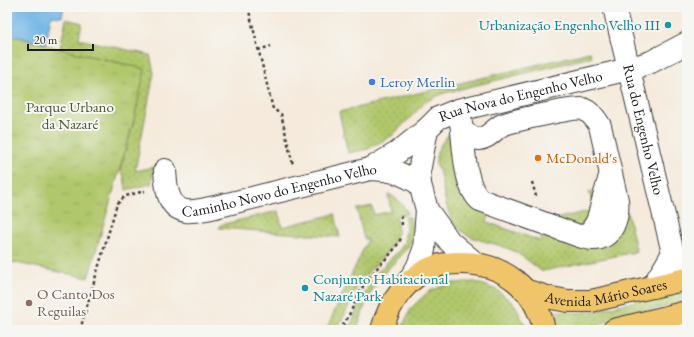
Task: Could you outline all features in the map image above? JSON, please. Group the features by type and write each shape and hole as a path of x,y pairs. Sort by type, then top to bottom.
{"main road":[{"path":"381,330 390,305 406,285 426,271 437,266 450,263 475,263 489,266 514,280 524,290 540,314 544,330"},
{"name":"Avenida Mário Soares","path":"524,290 568,301 591,301 687,279"},
{"path":"614,330 687,312"}],"street":[{"name":"Rua do Engenho Velho","path":"614,7 680,259 663,270 652,287"},
{"name":"Rua Nova do Engenho Velho","path":"406,285 417,268 424,250 417,212 420,167 427,129 438,118 458,110 629,69 651,62 687,42"},
{"path":"458,110 464,155 472,190 480,200 583,237 593,239 602,237 611,229 618,212 611,172 600,126 594,117 583,109 568,110 502,126 491,134 478,139 473,138 462,131"},
{"path":"370,169 397,153 427,129"},
{"name":"Caminho Novo do Engenho Velho","path":"165,170 166,186 171,202 178,208 187,211 211,208 370,169 389,170 404,174 420,184"},
{"name":"Rua Nova do Engenho Velho","path":"417,212 475,263"}],"path":[{"path":"248,7 273,109 281,114 295,171"},
{"path":"258,50 271,46"},
{"path":"80,330 117,204 125,196 151,190"},
{"path":"339,330 346,322 364,284 372,272 398,245 403,229 401,217 417,212"}],"green space":[{"path":"66,19 82,23 79,39 150,55 154,73 135,171 154,167 151,184 126,190 124,176 120,171 134,120 144,69 60,49"},
{"name":"Parque Urbano da Nazaré","path":"7,34 60,49 145,69 134,120 88,278 7,261"},
{"path":"590,52 591,57 444,93 427,101 393,135 368,149 348,153 339,112"},
{"path":"449,134 454,156 458,160 452,166 459,196 466,189 491,210 487,222 540,241 544,231 582,245 627,211 636,250 635,252 541,271 511,250 478,240 463,233 457,227 450,215 436,161 436,156 440,146"},
{"path":"601,189 593,220 589,225 577,228 554,219 594,210 589,192"},
{"path":"389,194 400,202 408,213 396,217 398,228 393,245 361,280 341,320 332,329 326,330 368,239 364,239 357,209 372,206 374,215 391,211"},
{"path":"278,211 282,227 335,214 340,237 219,228 220,225"},
{"path":"405,217 410,217 412,227 412,235 407,248 377,283 368,299 356,330 345,330 351,325 361,299 375,275 402,247 406,229"},
{"path":"475,282 497,290 515,305 527,330 401,330 411,308 428,292 450,283"},
{"path":"687,290 687,302 619,317 586,330 559,330 555,311 579,313 593,311"}],"water":[{"path":"7,7 64,7 62,17 51,16 46,44 7,34"}],"place":[{"name":"Urbanização Engenho Velho III","path":"668,25"},
{"name":"Leroy Merlin","path":"372,82"},
{"name":"McDonald's","path":"538,158"},
{"name":"Conjunto Habitacional Nazaré Park","path":"305,288"},
{"name":"O Canto Dos Reguilas","path":"29,303"}]}
